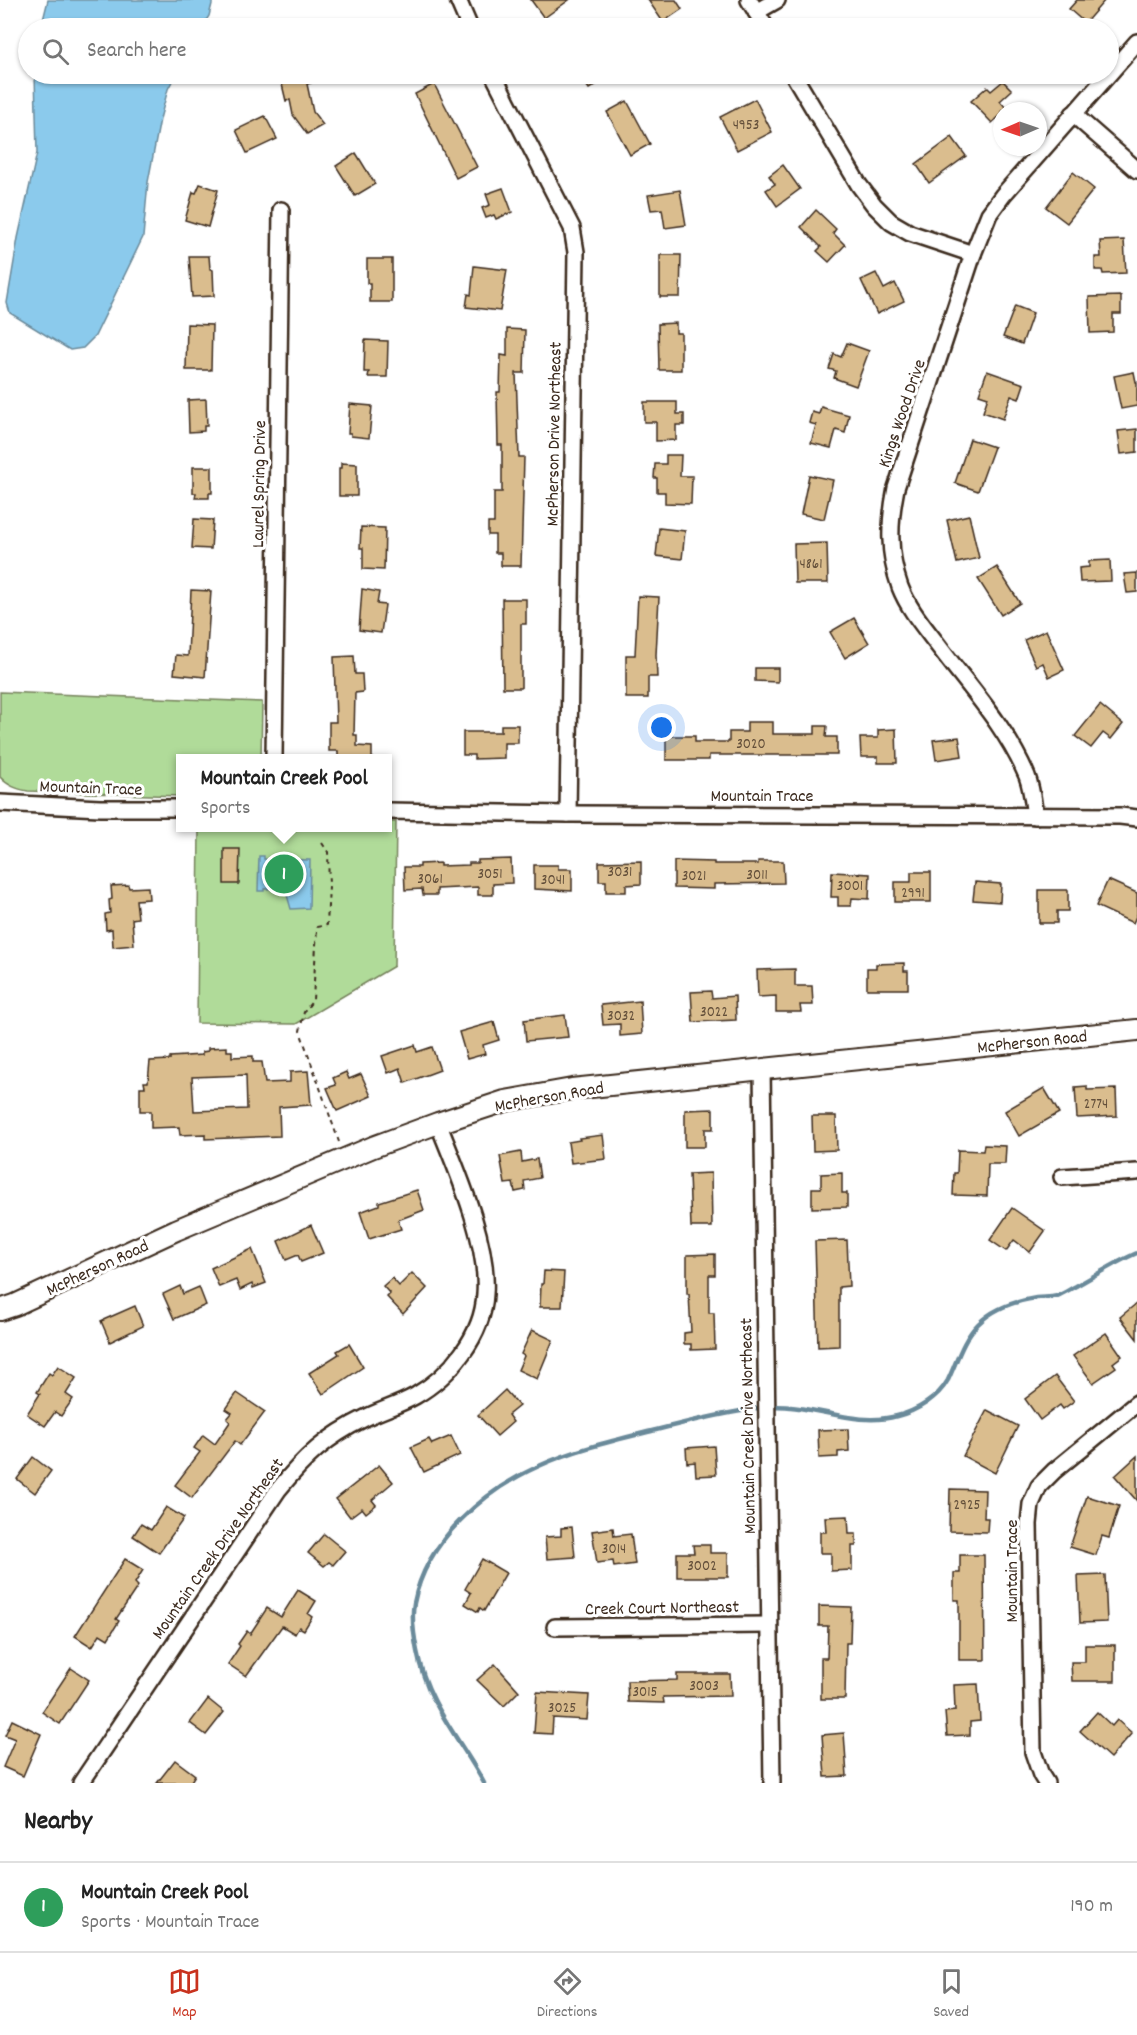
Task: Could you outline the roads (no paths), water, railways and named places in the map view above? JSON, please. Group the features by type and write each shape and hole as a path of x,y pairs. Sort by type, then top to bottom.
{"street":[{"path":"458,0 466,18"},
{"path":"752,6 777,0"},
{"name":"Kings Wood Drive","path":"1119,62 1137,42"},
{"name":"McPherson Drive Northeast","path":"498,84 572,228 576,252 568,814"},
{"path":"798,84 859,185 891,222 910,233 973,254"},
{"name":"Kings Wood Drive","path":"1035,816 1027,778 1002,729 914,613 901,589 889,540 890,514 896,488 973,254 989,214 1100,84"},
{"path":"1073,114 1137,170"},
{"name":"Laurel Spring Drive","path":"274,754 281,210"},
{"name":"Mountain Trace","path":"0,803 100,808 176,808"},
{"name":"Mountain Trace","path":"392,811 1120,816 1137,818"},
{"name":"McPherson Road","path":"0,1310 236,1204 438,1123 505,1101 537,1094 1137,1030"},
{"name":"Mountain Creek Drive Northeast","path":"762,1069 772,1783"},
{"name":"Mountain Creek Drive Northeast","path":"81,1783 278,1490 301,1462 340,1431 414,1397 431,1385 454,1363 473,1333 482,1313 485,1295 482,1253 438,1123"},
{"path":"1062,1177 1137,1172"},
{"name":"Mountain Trace","path":"1046,1783 1033,1752 1029,1524 1032,1504 1040,1486 1054,1471 1137,1403"},
{"name":"Creek Court Northeast","path":"555,1627 769,1625"}],"water":[{"path":"48,0 213,0 208,18 44,18"},
{"path":"35,84 171,84 160,119 148,182 143,237 95,336 83,348 70,350 10,313 7,303 18,238 37,153"},
{"path":"259,856 264,856 264,859 310,860 309,908 291,909 285,888 258,891"}],"waterway":[{"path":"484,1783 428,1688 417,1651 413,1621 414,1603 431,1559 444,1539 478,1504 518,1477 567,1455 611,1441 738,1411 782,1406 864,1419 881,1419 905,1414 939,1393 948,1380 968,1336 991,1314 1021,1301 1059,1295 1137,1253"}],"place":[{"name":"Mountain Creek Pool","path":"284,874"}]}
